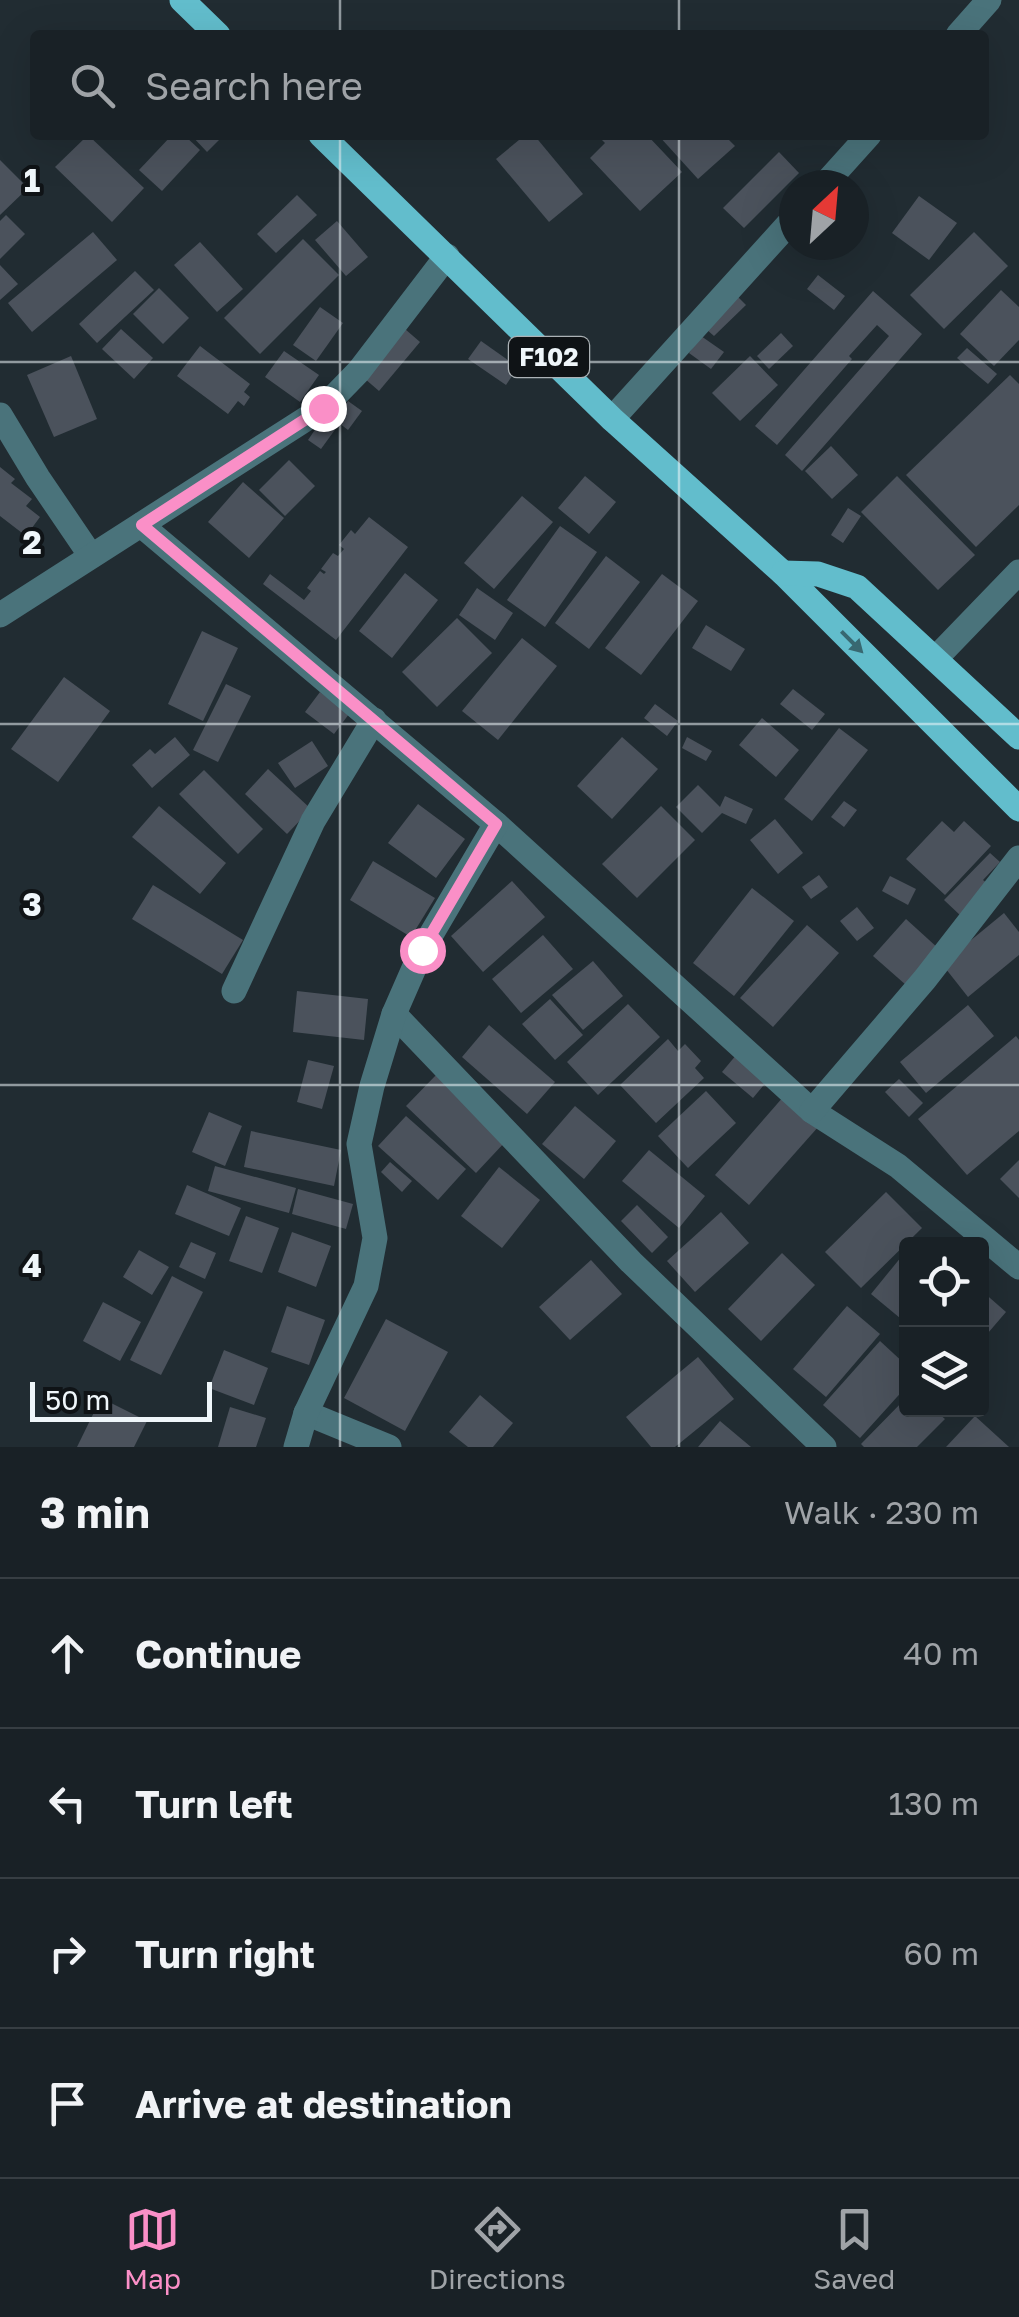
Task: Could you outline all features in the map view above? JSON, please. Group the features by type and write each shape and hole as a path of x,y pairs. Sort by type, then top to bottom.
{"main road":[{"path":"182,0 213,30"},
{"name":"F102","path":"327,140 612,419 782,573 1019,809"},
{"path":"782,573 818,574 856,587 1019,737"}],"street":[{"path":"962,30 989,0"},
{"path":"838,170 864,140"},
{"path":"612,419 779,235"},
{"path":"0,615 323,408 359,371 446,256"},
{"path":"0,415 91,556"},
{"path":"142,525 496,824 812,1111 898,1166 1019,1267"},
{"path":"935,659 1019,572"},
{"path":"234,991 313,821 374,720"},
{"path":"296,1447 306,1412 366,1286 372,1264 373,1218 359,1144 394,1014 422,950 496,824"},
{"path":"812,1111 925,979 1019,858"},
{"path":"394,1014 631,1262 824,1447"},
{"path":"306,1412 389,1447"}],"building":[{"path":"83,140 93,140 144,188 112,222 55,167"},
{"path":"167,140 189,140 200,150 162,191 139,170"},
{"path":"196,140 219,140 207,152"},
{"path":"519,140 538,140 583,194 549,222 496,159"},
{"path":"602,140 652,140 682,172 640,211 590,158 605,143"},
{"path":"663,140 729,140 735,146 698,179"},
{"path":"779,152 796,170 779,170 779,193 744,228 723,208"},
{"path":"0,160 28,188 0,215"},
{"path":"297,195 317,215 276,253 257,234"},
{"path":"919,196 957,223 929,260 892,233"},
{"path":"6,215 25,234 0,259 0,221"},
{"path":"337,221 368,257 346,276 315,240"},
{"path":"93,232 117,260 32,332 8,303"},
{"path":"974,232 1008,266 944,329 910,295"},
{"path":"303,239 339,275 260,354 224,318"},
{"path":"200,242 243,289 217,312 174,265"},
{"path":"0,265 18,284 0,300"},
{"path":"135,271 154,290 97,343 79,324"},
{"path":"818,275 845,296 834,310 807,289"},
{"path":"159,288 189,318 163,344 133,314"},
{"path":"1001,290 1019,307 1019,340 994,366 960,334"},
{"path":"873,291 922,334 802,471 785,455 889,336 877,325 777,445 755,426"},
{"path":"738,297 746,305 714,336 706,329"},
{"path":"320,307 343,323 316,361 293,345"},
{"path":"121,329 153,358 134,379 102,349"},
{"path":"405,329 420,342 379,391 364,378"},
{"path":"781,333 793,346 769,369 757,356"},
{"path":"701,336 724,352 711,369 689,353"},
{"path":"481,341 518,367 506,385 468,359"},
{"path":"200,346 250,384 244,392 250,397 244,406 238,401 228,414 177,376"},
{"path":"967,348 997,374 988,384 957,358"},
{"path":"284,351 319,375 300,402 265,377"},
{"path":"71,356 97,419 54,437 27,375"},
{"path":"750,356 778,385 740,421 712,393"},
{"path":"1010,375 1019,384 1019,505 976,547 906,475"},
{"path":"348,401 362,411 348,430 335,420"},
{"path":"323,418 337,427 321,449 308,440"},
{"path":"831,446 858,475 832,499 805,471"},
{"path":"289,460 315,486 285,516 259,490"},
{"path":"0,467 15,479 11,483 32,499 26,506 40,517 26,536 0,516"},
{"path":"585,476 616,502 589,534 558,508"},
{"path":"897,476 975,555 938,590 861,512"},
{"path":"243,482 284,518 249,558 208,522"},
{"path":"522,496 553,522 494,589 464,563"},
{"path":"848,508 861,516 843,543 831,535"},
{"path":"369,517 408,547 336,640 263,584 270,574 304,600 311,591 307,588 320,571 326,572 321,569 333,553 338,556 344,549 339,545"},
{"path":"560,526 597,552 545,627 507,600"},
{"path":"606,556 640,582 589,649 555,623"},
{"path":"405,573 438,600 392,658 359,631"},
{"path":"662,574 698,601 641,675 605,648"},
{"path":"477,588 513,613 495,640 459,615"},
{"path":"457,618 492,653 437,707 402,672"},
{"path":"706,625 745,649 731,671 692,648"},
{"path":"202,631 238,648 203,721 168,704"},
{"path":"522,638 557,666 498,740 462,711"},
{"path":"64,677 110,711 58,782 11,749"},
{"path":"226,684 251,696 218,762 193,750"},
{"path":"793,689 825,714 812,730 780,704"},
{"path":"320,692 349,714 334,734 305,712"},
{"path":"655,704 678,721 667,736 644,718"},
{"path":"762,718 799,750 776,777 739,745"},
{"path":"839,728 868,750 812,821 784,799"},
{"path":"175,737 190,755 152,788 132,765 150,749 155,754"},
{"path":"622,737 658,769 612,819 577,786"},
{"path":"687,737 712,751 706,761 682,748"},
{"path":"312,741 328,766 295,788 278,763"},
{"path":"268,769 311,809 287,834 245,794"},
{"path":"204,770 263,829 238,854 179,794"},
{"path":"698,785 720,807 725,796 753,809 746,824 722,813 702,833 676,807"},
{"path":"844,801 857,810 844,827 831,817"},
{"path":"418,804 465,839 436,878 388,843"},
{"path":"159,806 226,863 200,894 132,837"},
{"path":"661,806 695,840 637,898 602,864"},
{"path":"775,819 803,853 778,874 750,840"},
{"path":"942,821 954,832 964,821 991,846 945,895 906,859"},
{"path":"990,853 1000,862 983,880 989,885 961,916 944,900"},
{"path":"373,861 435,898 411,937 350,900"},
{"path":"819,875 828,887 811,899 802,887"},
{"path":"890,876 916,889 908,905 882,891"},
{"path":"512,881 545,917 483,972 451,936"},
{"path":"153,885 243,940 222,974 132,919"},
{"path":"752,888 794,921 734,996 693,963"},
{"path":"857,907 874,928 857,941 840,921"},
{"path":"1004,913 1019,932 1019,955 968,997 942,964"},
{"path":"906,919 939,949 906,985 873,956"},
{"path":"807,925 839,953 773,1027 740,998"},
{"path":"543,935 573,969 521,1013 492,979"},
{"path":"593,961 623,996 583,1030 552,995"},
{"path":"297,991 368,999 364,1040 293,1032"},
{"path":"550,999 583,1035 555,1060 522,1024"},
{"path":"628,1004 660,1037 598,1095 567,1062"},
{"path":"968,1005 994,1036 926,1093 900,1062"},
{"path":"489,1025 555,1082 527,1114 462,1057"},
{"path":"1016,1036 1019,1131 967,1175 918,1119"},
{"path":"668,1039 678,1051 685,1044 701,1061 695,1068 704,1078 656,1123 620,1085"},
{"path":"737,1054 768,1080 753,1098 722,1072"},
{"path":"308,1060 334,1066 322,1109 297,1102"},
{"path":"437,1074 506,1141 476,1173 406,1106"},
{"path":"899,1079 923,1103 909,1117 885,1092"},
{"path":"706,1091 736,1123 688,1168 658,1136"},
{"path":"784,1096 819,1126 749,1205 715,1175"},
{"path":"575,1106 616,1141 584,1179 542,1144"},
{"path":"209,1112 242,1126 225,1166 192,1152"},
{"path":"406,1116 466,1169 438,1200 378,1146"},
{"path":"251,1131 341,1150 334,1186 244,1167"},
{"path":"649,1150 705,1196 679,1228 622,1181"},
{"path":"1019,1160 1019,1198 1000,1179"},
{"path":"390,1162 412,1181 402,1192 381,1172"},
{"path":"215,1166 296,1188 289,1213 208,1191"},
{"path":"499,1167 540,1200 502,1248 461,1216"},
{"path":"187,1185 241,1208 229,1236 175,1214"},
{"path":"298,1189 353,1204 346,1229 292,1214"},
{"path":"886,1192 922,1228 913,1237 899,1237 899,1251 861,1288 825,1252"},
{"path":"637,1205 668,1237 652,1253 621,1221"},
{"path":"721,1212 749,1243 695,1292 667,1261"},
{"path":"246,1216 279,1228 262,1273 229,1261"},
{"path":"292,1232 331,1246 316,1287 278,1272"},
{"path":"191,1242 216,1253 205,1279 179,1267"},
{"path":"139,1250 169,1267 152,1295 123,1277"},
{"path":"782,1253 815,1285 761,1341 728,1309"},
{"path":"591,1260 622,1294 570,1340 539,1307"},
{"path":"899,1260 899,1317 871,1294"},
{"path":"172,1276 203,1292 161,1375 130,1360"},
{"path":"989,1297 1006,1312 989,1332"},
{"path":"103,1302 141,1322 120,1361 83,1341"},
{"path":"287,1306 325,1320 309,1365 271,1352"},
{"path":"847,1306 880,1334 826,1397 793,1369"},
{"path":"386,1319 448,1352 405,1431 344,1398"},
{"path":"880,1341 899,1359 899,1395 860,1438 823,1405"},
{"path":"224,1350 268,1368 254,1405 209,1388"},
{"path":"698,1357 734,1399 675,1447 651,1447 626,1417"},
{"path":"480,1395 513,1423 493,1447 468,1447 449,1432"},
{"path":"101,1398 147,1421 134,1447 77,1447"},
{"path":"899,1405 899,1417 945,1419 917,1447 861,1444"},
{"path":"230,1407 266,1418 256,1447 218,1447"},
{"path":"976,1417 1009,1447 946,1447"},
{"path":"720,1421 751,1447 698,1447"}],"route":[{"path":"323,408 142,525 496,824 422,950"}]}
